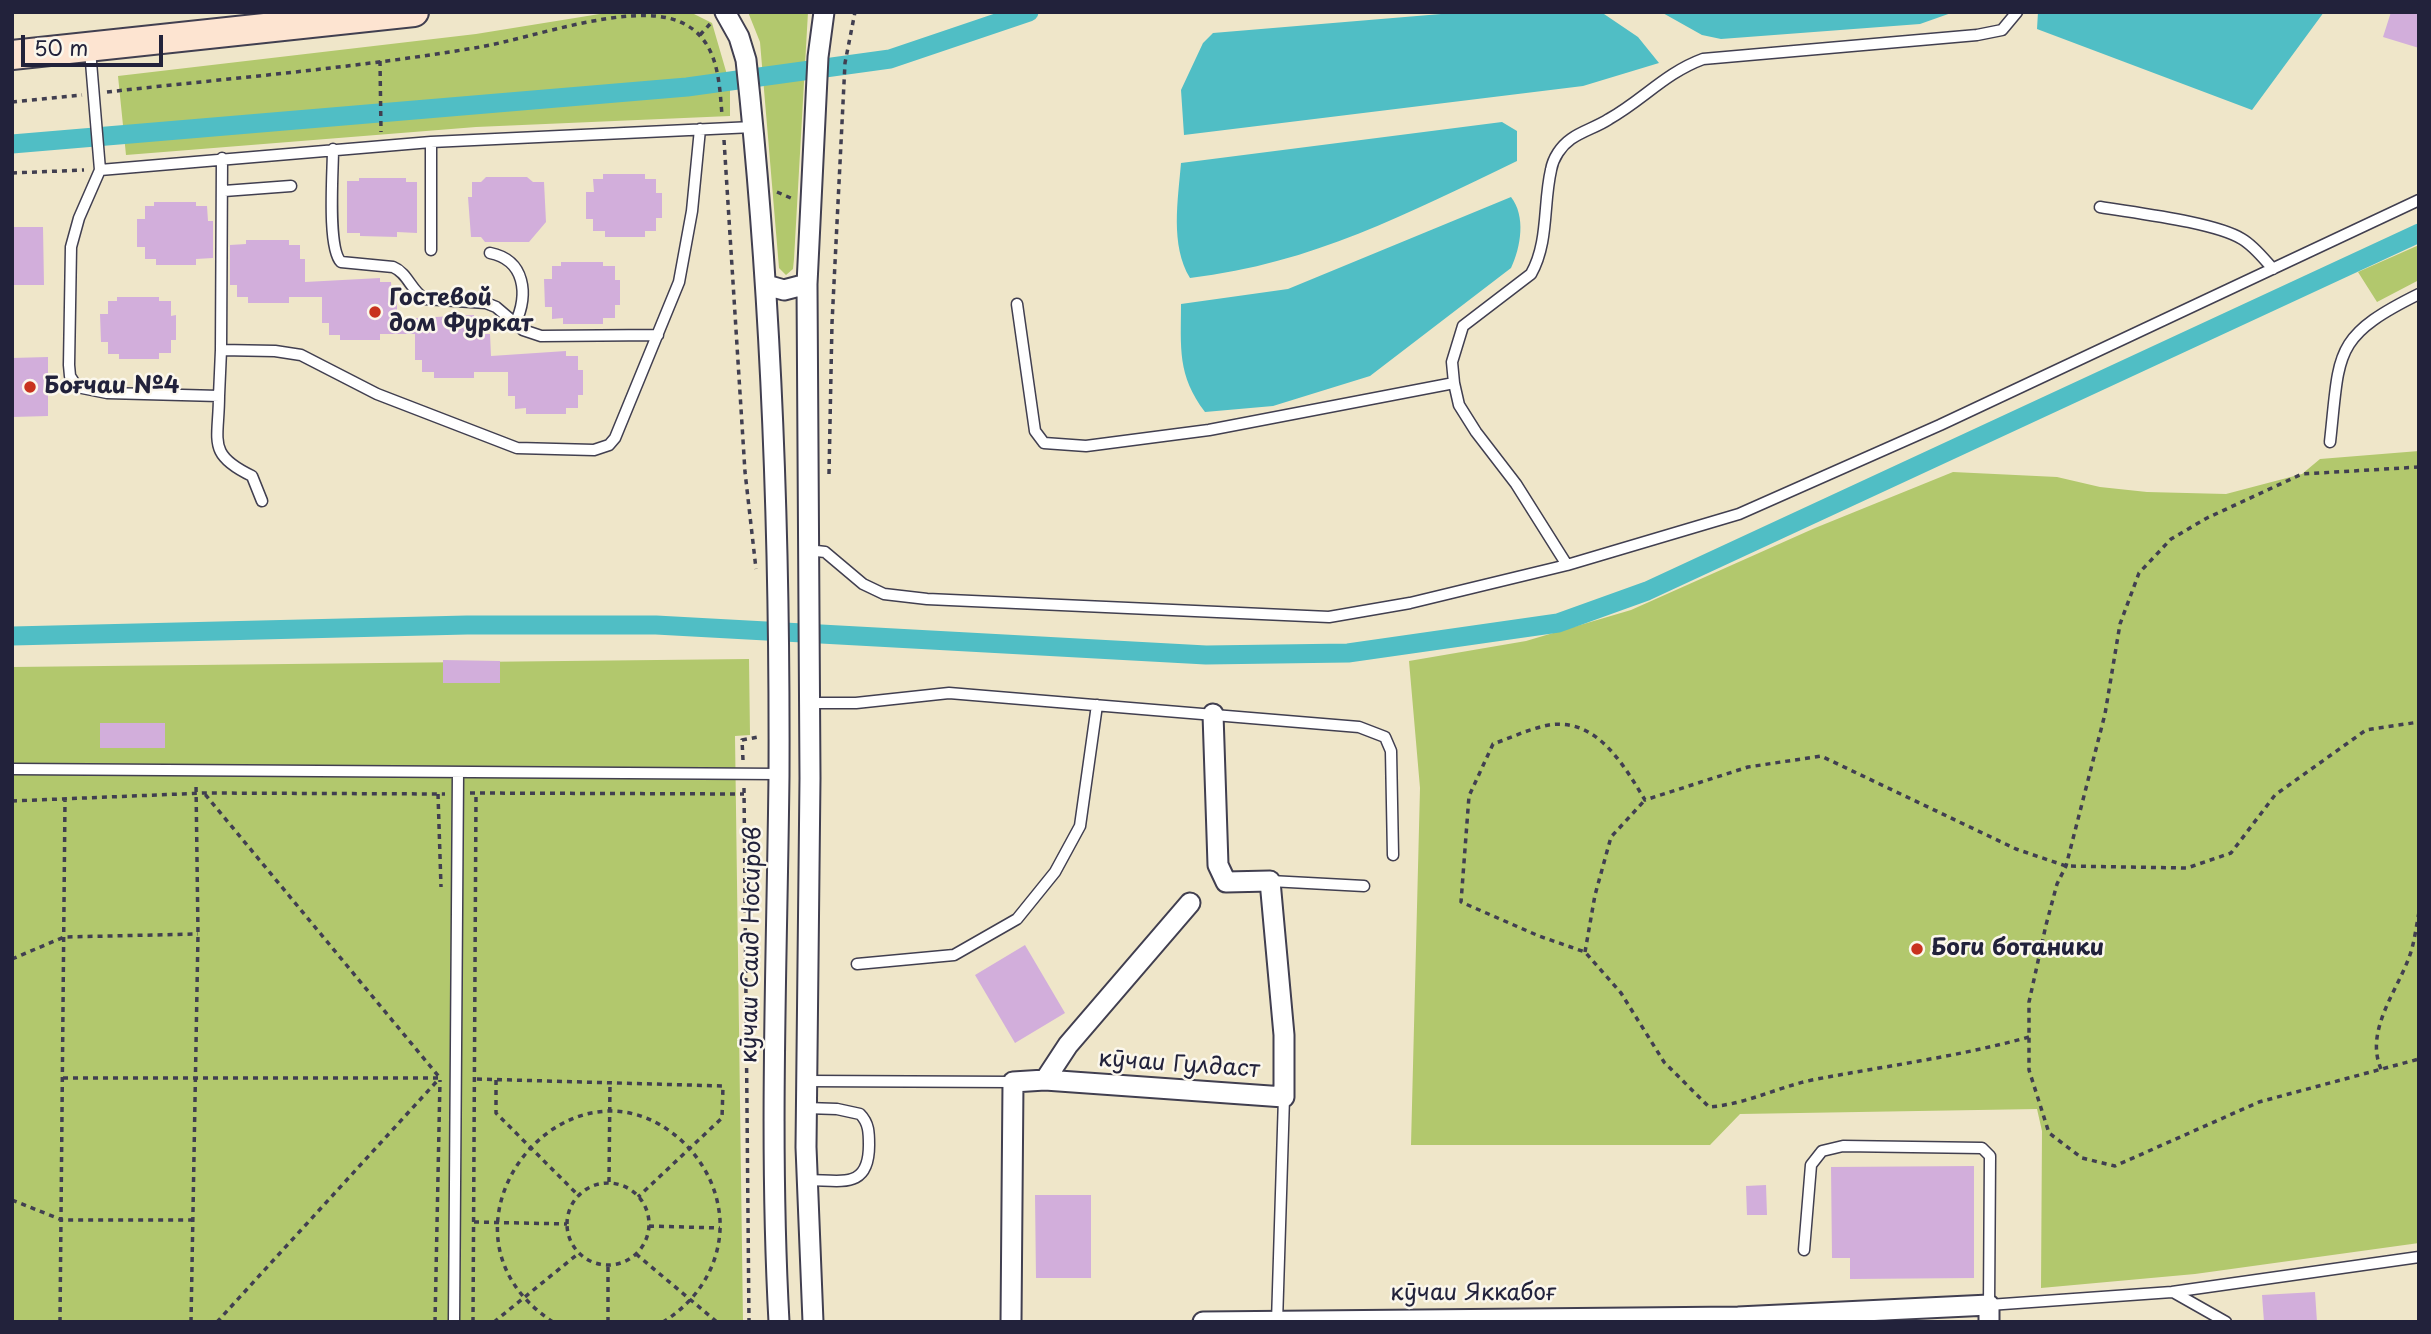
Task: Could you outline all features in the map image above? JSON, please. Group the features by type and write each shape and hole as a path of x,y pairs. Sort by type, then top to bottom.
{"main road":[{"path":"12,55 414,12"}],"street":[{"path":"813,1322 806,1112 810,703 807,284 818,57 824,12"},
{"name":"кӯчаи Саид Носиров","path":"718,18 743,48 753,127 772,370 779,774 775,1116 779,1322"},
{"path":"766,285 784,290 807,284"},
{"path":"1213,714 1218,866 1226,882 1270,881 1284,1035 1284,1097"},
{"path":"1045,1080 1068,1045 1190,903"},
{"name":"кӯчаи Гулдаст","path":"1013,1082 1045,1080 1284,1097"},
{"path":"1011,1322 1013,1082"},
{"path":"775,1116 806,1112"},
{"name":"кӯчаи Яккабоғ","path":"1203,1322 1738,1319 1989,1313"}],"lane":[{"path":"1567,565 1516,484 1459,405 1452,362 1463,326 1531,274 1536,265 1542,247 1551,169 1557,154 1570,139 1610,119 1677,69 1703,59 1977,35 2002,30 2017,12"},
{"path":"89,47 100,170 79,218 71,247 69,365 72,382 84,390 95,392 219,396"},
{"path":"100,170 431,142 753,127"},
{"path":"220,350 275,351 301,355 377,394 517,448 594,450 609,445 615,438 658,335 683,265 700,129"},
{"path":"431,142 431,250"},
{"path":"333,149 334,242 337,258 348,264 393,267 400,270 417,295 425,299 486,303 496,307 515,324 541,336 658,335"},
{"path":"222,158 224,191 219,452 228,464 252,476 262,501"},
{"path":"224,191 291,186"},
{"path":"808,559 825,552 863,584 884,594 1055,606 1329,617 1410,603 1567,565 1739,514 1940,425 2419,200"},
{"path":"2100,207 2178,220 2233,235 2243,239 2273,268"},
{"path":"490,253 507,258 519,271 523,294 515,324"},
{"path":"2330,442 2341,355 2354,335 2377,315 2419,294"},
{"path":"1017,304 1035,431 1044,443 1056,446 1086,446 1209,430 1454,383"},
{"path":"810,703 856,703 949,693 1359,727 1385,737 1391,751 1393,855"},
{"path":"858,964 954,955 1017,919 1055,872 1080,826 1097,705"},
{"path":"12,769 779,774"},
{"path":"454,1322 458,773"},
{"path":"1270,881 1364,886"},
{"path":"807,1081 1013,1082"},
{"name":"кӯчаи Гулдаст","path":"1277,1321 1284,1097"},
{"path":"806,1112 837,1109 860,1114 868,1126 869,1146 867,1165 860,1177 849,1180 807,1180"},
{"path":"1804,1250 1811,1165 1822,1151 1843,1146 1982,1148 1990,1156 1989,1313 2172,1292 2419,1257"},
{"path":"2172,1292 2226,1322"}],"path":[{"path":"607,12 608,19"},
{"path":"829,475 832,323 845,63 855,12"},
{"path":"12,102 380,61 481,47 608,19 669,18 699,36 716,61 724,128 745,472 757,570"},
{"path":"699,36 718,18"},
{"path":"380,61 382,146"},
{"path":"12,173 100,170"},
{"path":"772,190 796,200"},
{"path":"827,201 840,202"},
{"path":"2419,467 2302,474 2207,518 2171,539 2139,573 2120,624 2105,714 2066,866 2057,884 2046,925 2029,1002 2029,1070 2049,1133 2082,1158 2115,1166 2259,1102 2419,1059"},
{"path":"1585,952 1595,895 1611,837 1645,800 1748,767 1821,756 2016,849 2066,866 2187,869 2231,853 2275,795 2366,730 2419,722"},
{"path":"1645,800 1618,755 1579,725 1546,725 1493,744 1469,796 1461,902 1539,936 1585,952 1621,993 1664,1062 1709,1107 1739,1105 1757,1096 1809,1081 1966,1054 2029,1037"},
{"path":"749,1322 742,740 758,738 758,727"},
{"path":"191,1322 198,934 196,772"},
{"path":"12,801 196,793 744,794"},
{"path":"204,793 440,1078"},
{"path":"473,1322 477,1079 476,793"},
{"path":"438,794 442,900"},
{"path":"61,1322 65,799"},
{"path":"2381,1069 2375,1056 2379,1024 2410,957 2419,912"},
{"path":"12,959 64,937 198,934"},
{"path":"435,1322 440,1065"},
{"path":"63,1078 440,1078"},
{"path":"217,1322 440,1078"},
{"path":"477,1079 723,1086 722,1118 638,1197"},
{"path":"496,1080 496,1113 579,1196"},
{"path":"609,1183 610,1083"},
{"path":"553,1322 525,1298 505,1265 497,1222 506,1181 529,1146 550,1130 575,1118 610,1113 645,1119 669,1131 690,1148 713,1185 720,1228 710,1269 690,1300 663,1322"},
{"path":"609,1183 625,1187 638,1197 644,1206 649,1226 647,1236 636,1254 618,1264 608,1265 598,1264 579,1253 569,1235 567,1224 568,1214 579,1196 598,1184 609,1183"},
{"path":"12,1200 62,1220 193,1220"},
{"path":"474,1222 567,1224"},
{"path":"649,1226 720,1228"},
{"path":"495,1322 579,1253"},
{"path":"636,1254 717,1322"},
{"path":"608,1265 608,1322"}],"green space":[{"path":"612,12 690,12 712,23 730,85 730,116 476,127 126,155 118,76 476,34"},
{"path":"748,12 808,12 794,259 793,269 786,275 779,268 760,42"},
{"path":"2419,245 2419,280 2377,302 2358,272"},
{"name":"Боги ботаники","path":"2419,451 2419,1243 2195,1274 2041,1288 2042,1131 2037,1109 1740,1114 1710,1145 1411,1145 1420,788 1409,661 1526,641 1631,610 1815,528 1953,472 2057,477 2100,487 2147,492 2226,494 2302,474 2320,459"},
{"path":"749,659 750,735 735,736 743,1322 12,1322 12,667"}],"water":[{"path":"1465,12 1604,14 1638,37 1659,63 1583,86 1184,135 1181,90 1203,43 1213,33"},
{"path":"1661,12 1954,12 1920,24 1721,39 1702,35"},
{"path":"2038,12 2324,12 2252,110 2037,29"},
{"path":"1502,122 1517,131 1517,161 1437,200 1319,248 1235,271 1190,278 1184,265 1178,237 1177,207 1181,163"},
{"path":"1511,197 1519,213 1520,232 1511,268 1370,376 1273,406 1205,412 1196,399 1182,361 1181,304 1288,289"}],"building":[{"path":"2391,12 2419,12 2419,48 2383,37"},
{"path":"603,174 645,174 645,179 656,179 656,193 662,193 662,218 656,218 656,231 645,231 645,237 605,237 605,231 593,231 593,219 586,219 586,192 594,192 593,179 603,179"},
{"path":"486,177 527,177 533,182 544,182 546,222 529,242 485,242 481,237 471,237 468,197 472,197 472,182 481,182"},
{"path":"359,178 406,178 406,182 417,182 417,233 397,232 397,237 347,233 347,181 359,181"},
{"path":"154,202 196,202 196,206 207,206 208,221 213,221 213,258 196,259 196,265 156,265 156,259 145,259 145,247 137,247 137,219 145,219 145,206 154,206"},
{"path":"12,227 43,227 44,285 12,285"},
{"path":"246,240 289,240 289,245 300,245 300,259 305,259 305,282 380,278 380,282 391,282 392,296 397,296 397,319 474,315 474,320 485,320 485,334 490,334 491,356 566,351 566,356 578,356 578,370 583,370 583,395 578,395 578,408 566,408 566,414 526,414 526,408 515,409 515,396 508,396 508,372 474,372 474,378 434,378 434,372 422,372 422,360 415,360 415,334 380,334 380,340 340,340 340,335 329,335 329,323 322,323 322,297 289,297 289,303 248,303 248,297 237,297 237,285 230,285 230,245 246,244"},
{"path":"561,262 603,262 603,266 615,266 615,280 620,280 620,305 615,305 615,318 603,318 603,324 563,324 563,318 552,319 552,307 545,307 544,279 552,279 552,266 561,266"},
{"path":"117,297 159,297 159,301 171,301 171,316 176,315 176,340 171,340 171,353 159,353 159,359 119,359 119,354 108,354 108,342 101,342 100,314 108,314 108,301 117,301"},
{"name":"Боғчаи №4","path":"48,357 48,416 12,417 12,358"},
{"path":"443,660 500,661 500,683 443,683"},
{"path":"100,723 165,723 165,748 100,748"},
{"path":"1025,945 1065,1013 1015,1043 975,975"},
{"path":"1974,1166 1974,1278 1850,1279 1850,1258 1832,1258 1831,1167"},
{"path":"1766,1185 1767,1215 1747,1215 1746,1186"},
{"path":"1035,1195 1091,1195 1091,1278 1036,1278"},
{"path":"2315,1292 2317,1322 2264,1322 2262,1295"}],"waterway":[{"path":"12,144 687,87 890,59 1029,12"},
{"path":"12,636 467,625 656,625 1206,655 1348,653 1558,623 1647,591 2419,233"}],"place":[{"name":"Гостевой дом Фуркат","path":"375,312"},
{"name":"Боғчаи №4","path":"30,387"},
{"name":"Боги ботаники","path":"1917,949"}]}
